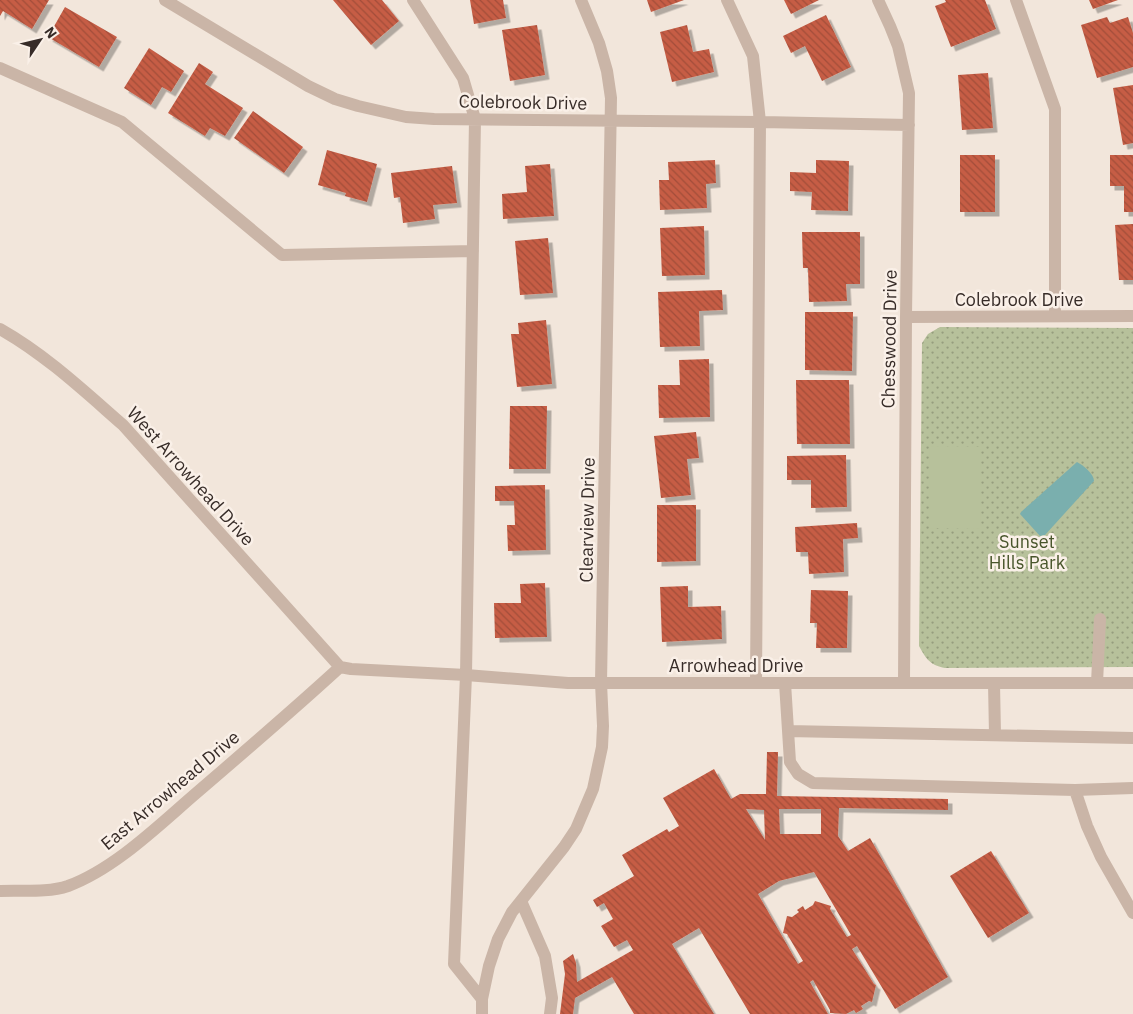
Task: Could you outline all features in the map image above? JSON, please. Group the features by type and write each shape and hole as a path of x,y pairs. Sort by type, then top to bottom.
{"street":[{"name":"Colebrook Drive","path":"165,0 308,86 335,99 406,116 434,119 909,125"},
{"path":"413,0 463,78 475,119 466,675 454,964 482,1000"},
{"name":"Clearview Drive","path":"482,1014 482,1000 489,966 498,939 512,912 576,829 593,789 602,747 611,98 607,71 599,44 581,0"},
{"path":"727,0 753,56 760,122 756,683"},
{"name":"Chesswood Drive","path":"878,0 898,46 909,93 904,683"},
{"path":"1016,0 1056,109 1055,316"},
{"path":"0,68 122,122 282,255 472,251"},
{"name":"Colebrook Drive","path":"906,317 1133,316"},
{"name":"West Arrowhead Drive","path":"0,329 43,357 124,426 340,667"},
{"path":"1097,683 1100,619"},
{"name":"Arrowhead Drive","path":"340,667 568,683 1133,684"},
{"name":"East Arrowhead Drive","path":"0,891 44,890 67,886 101,870 149,834 340,667"},
{"path":"785,683 790,762 798,774 813,783 1075,790 1133,788"},
{"path":"994,683 995,735"},
{"path":"788,731 1133,738"},
{"path":"1075,790 1087,826 1101,857 1133,913"},
{"path":"521,901 545,956 552,998 550,1014"}],"green space":[{"name":"Sunset Hills Park","path":"940,327 1133,328 1133,667 945,668 932,663 926,658 919,646 922,343 928,334"},
{"path":"930,446 981,447 980,529 929,528"}],"water":[{"path":"1077,462 1085,467 1094,478 1094,481 1045,535 1040,536 1020,514 1021,512"}],"building":[{"path":"0,0 49,0 32,29 3,11 0,16"},
{"path":"333,0 382,0 399,21 371,45"},
{"path":"470,0 503,0 506,18 474,24"},
{"path":"647,0 684,0 651,12"},
{"path":"784,0 819,0 791,14"},
{"path":"945,0 985,0 996,29 951,47 935,6 946,2"},
{"path":"1089,0 1118,0 1093,9"},
{"path":"65,7 117,37 99,67 48,37"},
{"path":"826,15 851,67 822,81 805,46 791,53 783,36"},
{"path":"1107,17 1110,23 1128,17 1133,33 1133,67 1097,78 1081,25"},
{"path":"537,25 545,75 510,81 502,30"},
{"path":"687,25 693,52 709,49 714,72 672,82 660,32"},
{"path":"149,48 184,71 171,92 162,87 151,105 124,88"},
{"path":"199,63 213,72 205,84 243,108 225,136 210,128 205,136 168,113"},
{"path":"988,73 993,128 962,130 958,75"},
{"path":"1133,85 1133,143 1123,145 1113,88"},
{"path":"253,111 303,147 284,173 234,138"},
{"path":"327,150 377,164 367,202 345,196 346,193 318,185"},
{"path":"960,155 995,155 995,212 960,212"},
{"path":"1110,155 1133,155 1133,212 1124,212 1124,186 1110,186"},
{"path":"715,160 716,183 706,184 707,208 660,210 659,180 669,180 668,162"},
{"path":"816,160 849,161 848,211 811,210 812,192 790,191 790,172 816,173"},
{"path":"550,164 554,216 503,219 502,194 527,192 525,166"},
{"path":"452,166 457,203 433,205 435,219 403,223 400,197 394,198 391,173"},
{"path":"1133,224 1133,280 1119,280 1115,225"},
{"path":"704,226 705,275 662,276 660,228"},
{"path":"802,232 860,232 860,284 846,284 847,301 809,302 808,268 803,268"},
{"path":"548,238 553,293 520,295 515,241"},
{"path":"722,290 723,310 699,311 700,346 660,347 658,292"},
{"path":"805,312 853,312 852,371 805,370"},
{"path":"546,320 552,384 517,387 511,334 519,334 518,323"},
{"path":"709,359 710,417 659,418 658,385 680,385 679,360"},
{"path":"796,380 849,380 850,444 797,444"},
{"path":"510,406 547,406 546,469 509,469"},
{"path":"696,432 699,458 687,459 691,495 661,498 654,436"},
{"path":"846,455 847,507 811,508 811,480 787,480 787,456"},
{"path":"545,485 546,550 508,551 507,525 515,525 514,501 495,501 495,486"},
{"path":"657,505 696,505 696,561 657,562"},
{"path":"857,523 858,538 843,539 844,572 809,574 808,552 796,552 795,527"},
{"path":"545,583 547,637 495,638 494,603 521,603 520,584"},
{"path":"688,586 688,607 721,606 722,639 662,642 660,587"},
{"path":"811,590 848,591 847,648 816,648 817,623 810,623"},
{"path":"767,752 778,752 777,796 948,799 948,810 839,808 838,836 848,851 870,838 948,977 895,1009 857,946 852,949 876,985 872,1002 869,1001 861,1006 863,1009 856,1013 854,1010 846,1014 830,1013 813,980 810,982 828,1014 750,1014 699,928 672,944 714,1014 634,1014 612,977 575,998 573,1014 560,1014 565,974 563,961 573,954 576,963 577,982 633,950 627,940 614,947 601,926 613,919 604,903 597,907 593,900 634,876 622,855 667,829 669,832 679,826 663,798 714,769 731,799 740,794 766,794","holes":["746,809 764,810 765,840","779,809 821,809 821,834 780,834","814,872 851,935 847,937 830,909 831,906 815,901 813,905 805,910 803,906 792,917 787,916 783,933 787,934 803,961 798,964 758,894 779,881"]},
{"path":"991,851 1029,913 988,938 950,876"}]}
